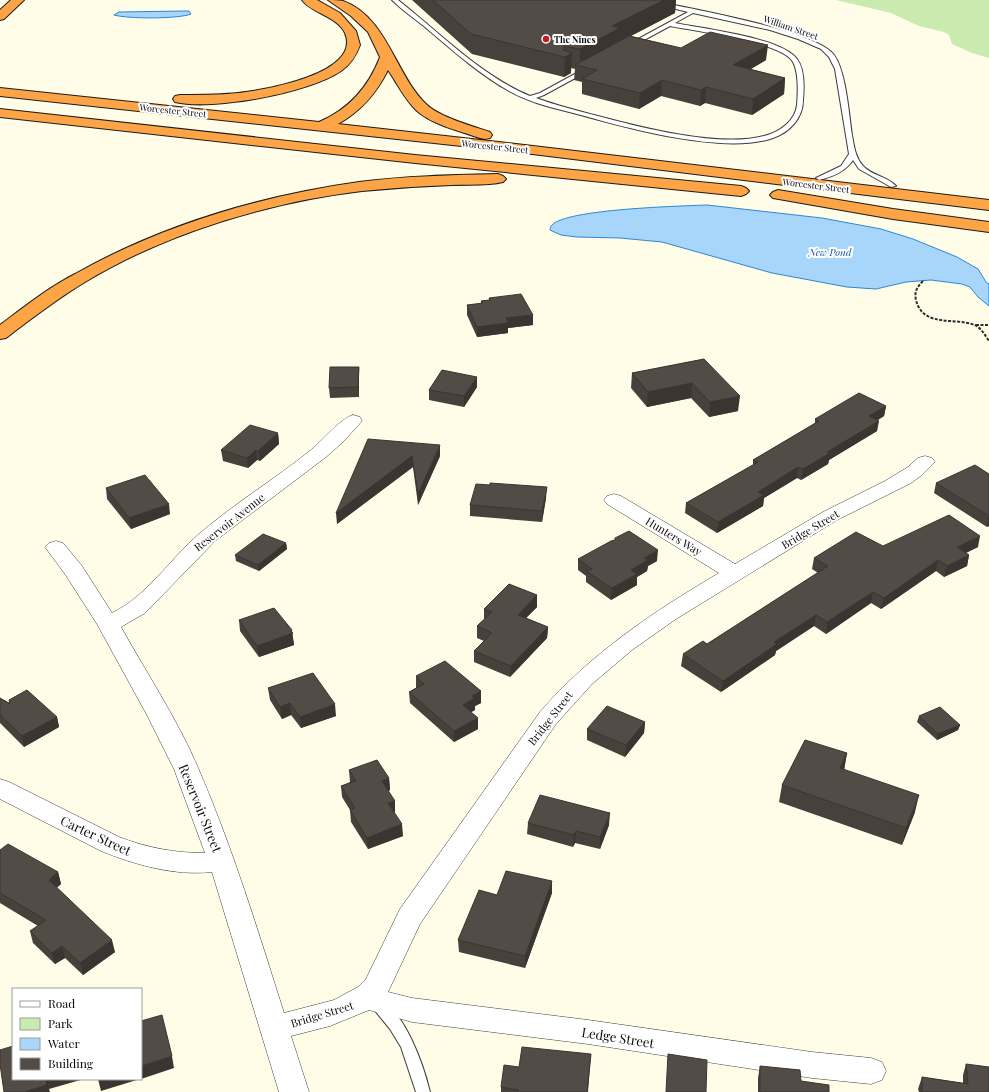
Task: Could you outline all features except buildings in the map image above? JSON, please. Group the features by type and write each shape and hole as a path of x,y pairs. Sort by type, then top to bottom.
{"highway":[{"path":"0,16 18,0"},
{"path":"29,95 216,99 260,94 303,84 326,75 344,64 350,57 355,46 354,39 350,31 337,17 308,0"},
{"path":"334,0 355,13 369,25 414,100 433,115 449,123 479,134 552,152"},
{"path":"234,139 293,134 321,126 343,116 365,98 376,82 387,57"},
{"name":"Worcester Street","path":"0,92 552,152 989,205"},
{"name":"Worcester Street","path":"0,113 234,139 989,217"},
{"path":"647,164 819,178 989,196"},
{"path":"0,334 44,300 74,281 116,260 188,229 264,206 350,189 412,182 500,179 623,179"},
{"path":"761,193 893,214 989,227"}],"street":[{"name":"Reservoir Avenue","path":"108,624 137,608 194,549 222,526 314,458 353,421"},
{"name":"Bridge Street","path":"275,1028 345,1008 367,997 375,988 382,977 400,934 410,917 560,703 588,674 621,646 686,603 830,516 902,479 925,462"},
{"name":"Hunters Way","path":"614,500 734,573"},
{"name":"Reservoir Street","path":"56,547 108,624 173,741 198,798 222,861 294,1092"},
{"name":"Carter Street","path":"0,788 128,852 168,862 205,864 222,861"},
{"name":"Ledge Street","path":"367,997 412,1010 588,1032 812,1065 871,1071"}],"lane":[{"path":"395,0 454,49 510,88 530,98 650,132 691,138 730,141 759,139 780,133 792,123 797,114 800,103 798,65 795,59 789,54 778,49 747,40 670,24"},
{"name":"William Street","path":"643,0 781,32 809,42 828,52 832,56 838,69 852,154 861,168 893,186"},
{"path":"622,50 693,11"},
{"path":"530,98 542,94 594,65"},
{"path":"573,71 581,73"},
{"path":"819,178 842,168 850,160 852,154"},
{"path":"367,997 392,1019 402,1033 423,1092"}],"path":[{"path":"922,281 916,288 915,295 918,307 925,316 934,320 989,325"},
{"path":"974,324 980,328 989,341"}],"green space":[{"path":"836,0 989,0 989,58 972,53 952,44 949,35 944,32 919,26 891,13"}],"water":[{"path":"189,11 191,14 176,17 153,18 114,15 119,12"},
{"name":"New Pond","path":"707,205 822,218 881,229 913,239 957,257 978,269 986,282 989,284 989,306 978,297 970,287 962,284 931,280 906,282 876,289 847,287 772,273 662,242 620,238 577,237 561,235 550,230 552,225 562,220 579,215 625,209"}],"place":[{"name":"The Nines","path":"546,39"}]}
